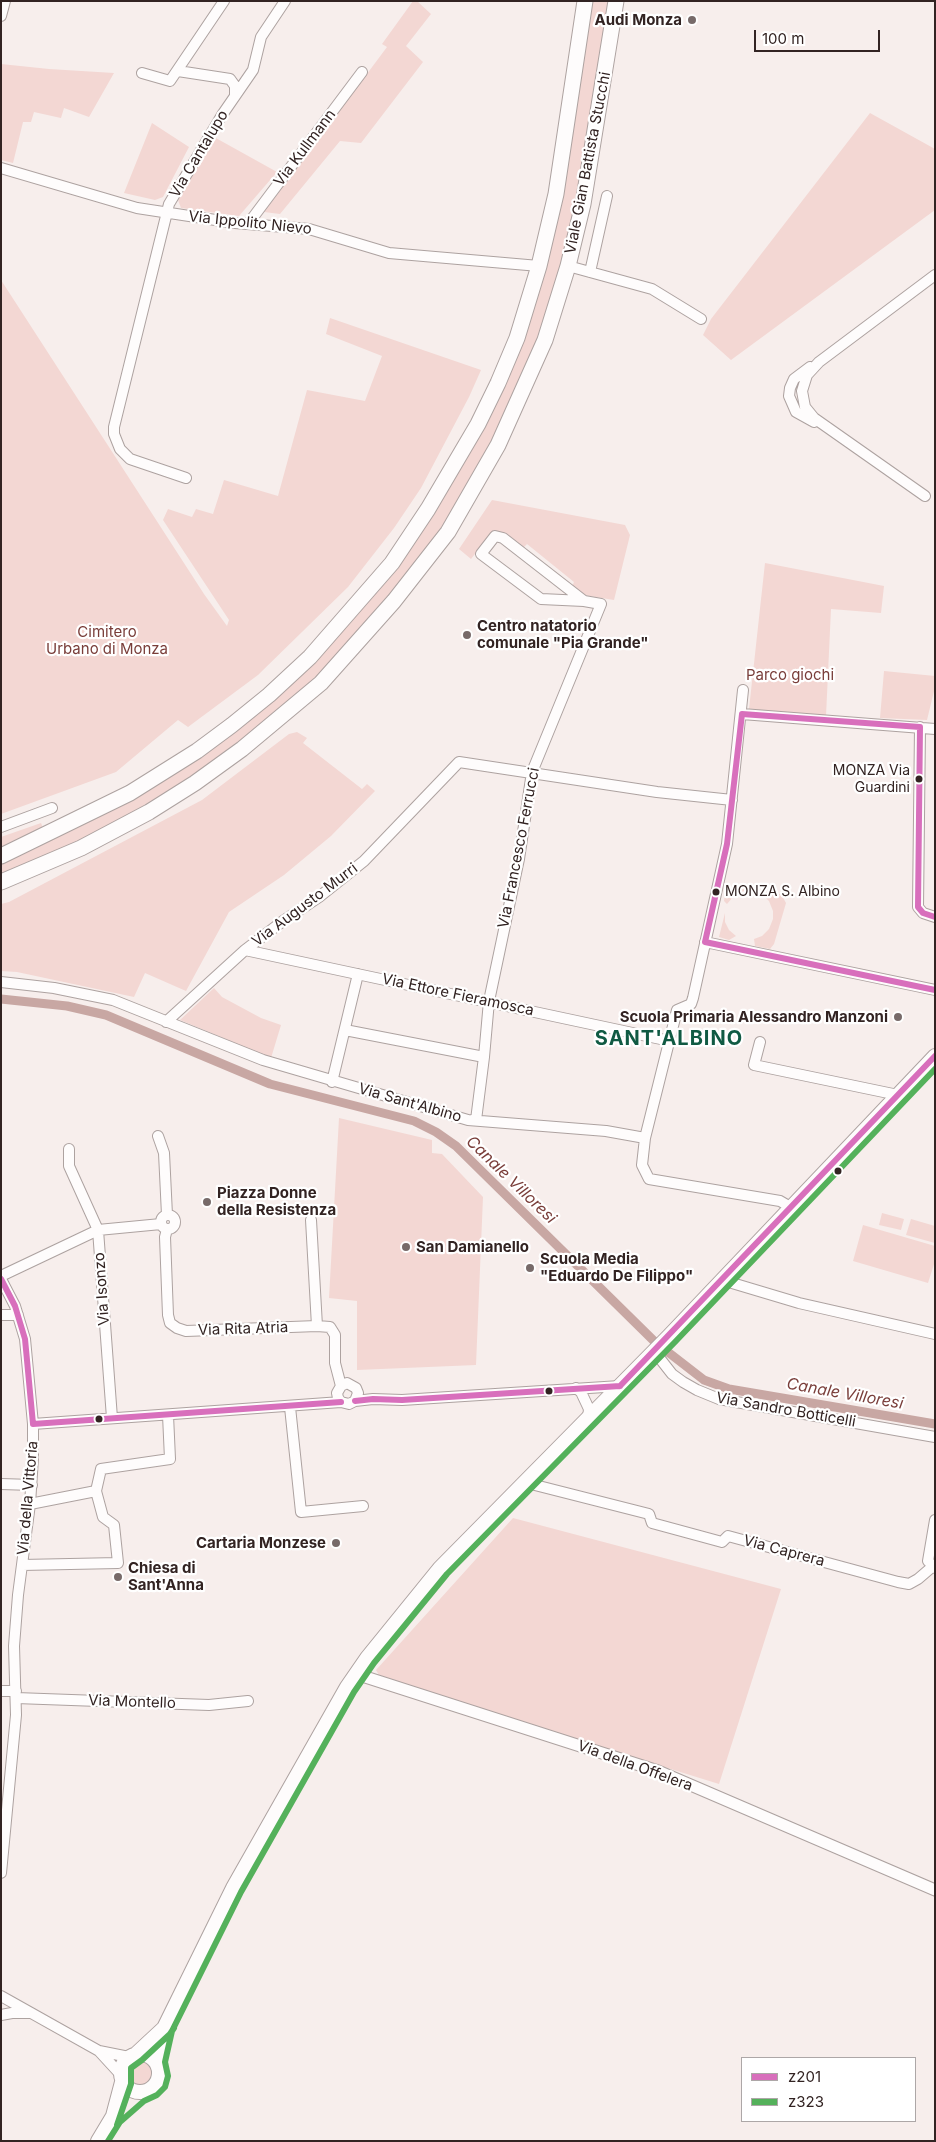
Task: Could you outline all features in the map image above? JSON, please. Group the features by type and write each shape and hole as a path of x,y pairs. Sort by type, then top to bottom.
{"main road":[{"name":"Viale Gian Battista Stucchi","path":"1,856 102,808 197,751 261,701 310,657 392,563 460,456 498,383 517,338 539,266 556,194 585,1"},
{"name":"Viale Gian Battista Stucchi","path":"1,882 102,838 149,812 195,783 278,721 320,683 354,647 423,566 448,532 480,480 517,406 545,340 568,266 583,204 616,1"},
{"path":"122,2078 132,2091 139,2093 146,2092 157,2083 159,2076 156,2062 164,2028 251,1855 356,1674 440,1568 669,1336 935,1056"},
{"path":"113,2116 124,2062 164,2028"},
{"path":"132,2056 147,2055 156,2062"},
{"path":"98,2141 113,2116 139,2093"}],"street":[{"path":"1,16 5,1"},
{"path":"178,71 224,1"},
{"name":"Via Cantalupo","path":"167,214 172,196 253,70 261,37 285,1"},
{"name":"Via Cantalupo","path":"142,73 170,81 178,71 230,79 235,86 235,96"},
{"name":"Via Kullmann","path":"248,224 362,72"},
{"name":"Via Ippolito Nievo","path":"1,168 137,208 167,214 309,229 389,253 539,266"},
{"path":"590,272 606,196"},
{"name":"Via Ippolito Nievo","path":"167,214 114,427 114,434 120,449 130,459 186,478"},
{"path":"568,266 652,289 701,319"},
{"path":"925,496 824,426 798,413 792,405 789,396 791,386 796,377 935,276"},
{"name":"Via Francesco Ferrucci","path":"476,1120 484,1057 488,1001 519,859 532,772 600,604 584,601 540,599 481,554 495,536 503,538 584,601"},
{"path":"743,690 727,844 691,1004 677,1010 646,1138 642,1165 649,1179 780,1201 792,1208"},
{"path":"742,714 935,729"},
{"path":"920,727 918,907 922,914 935,917"},
{"name":"Via Augusto Murri","path":"166,1022 245,950 357,867 460,762 532,772"},
{"path":"532,772 657,792 732,800"},
{"path":"1,827 52,808"},
{"path":"705,942 935,990"},
{"name":"Via Ettore Fieramosca","path":"245,950 670,1041"},
{"path":"332,1082 358,974"},
{"name":"Via Sant'Albino","path":"1,982 86,993 113,1000 263,1060 332,1082 468,1120 606,1131 646,1138"},
{"path":"346,1030 484,1057"},
{"path":"760,1042 754,1065 898,1095"},
{"name":"Via Rita Atria","path":"158,1136 164,1153 165,1237 168,1315 170,1322 177,1328 186,1331 317,1326"},
{"name":"Via Isonzo","path":"69,1149 69,1166 98,1230 112,1418"},
{"path":"312,1220 317,1326 327,1326 334,1332 334,1363 341,1388 348,1404 356,1396"},
{"path":"1,1277 98,1230 165,1223"},
{"name":"Via della Vittoria","path":"1,1277 18,1315 25,1339 33,1424 32,1485 14,1646 16,1695 5,1801 1,1872"},
{"path":"722,1280 799,1303 935,1334"},
{"path":"1,1315 18,1315"},
{"name":"Via Sandro Botticelli","path":"656,1349 672,1374 682,1382 719,1399 935,1437"},
{"path":"33,1424 319,1405 341,1388 354,1386 356,1396"},
{"path":"356,1396 373,1400 402,1400 620,1386"},
{"path":"576,1388 581,1392 589,1409 588,1418"},
{"path":"290,1407 301,1512 363,1506"},
{"path":"22,1565 118,1563 114,1526 103,1517 96,1491 101,1469 170,1459 168,1414"},
{"name":"Via Caprera","path":"523,1482 649,1514 652,1523 722,1542 728,1536 898,1582 909,1584 934,1568"},
{"path":"1,1484 32,1485"},
{"path":"30,1504 96,1491"},
{"path":"934,1568 928,1561 935,1520"},
{"name":"Via della Offelera","path":"356,1674 658,1771 935,1890"},
{"name":"Via Montello","path":"1,1691 16,1695 209,1705 248,1701"},
{"path":"1,1996 98,2051 122,2078"},
{"path":"1,1996 4,2007 1,2015"},
{"path":"1,2015 17,2012 30,2014"},
{"path":"98,2051 132,2056"}],"green space":[{"path":"413,1 417,1 431,14 406,46 423,62 361,143 340,141 280,214 264,212 387,47 382,44"},
{"path":"593,1 611,1 576,216 528,370 468,490 426,554 319,676 222,758 140,811 54,854 1,877 1,862 132,797 341,630 485,423 562,196"},
{"path":"1,64 114,73 89,117 64,108 61,118 34,112 31,122 23,122 13,163 1,160"},
{"path":"870,113 935,149 935,210 731,360 703,335 711,319"},
{"path":"152,123 189,147 163,197 155,200 124,193"},
{"path":"214,137 277,172 239,216 181,208 178,200"},
{"name":"Cimitero Urbano di Monza","path":"1,280 204,594 227,626 229,620 163,520 168,509 192,517 196,509 213,514 224,480 278,496 307,390 365,401 382,356 326,334 330,318 481,370 469,397 421,488 394,528 348,587 258,675 188,727 178,720 116,772 1,814"},
{"path":"492,500 625,525 630,535 614,600 583,595 572,587 574,582 527,544 522,549 502,534 492,532 471,559 459,549"},
{"name":"Parco giochi","path":"765,563 884,586 881,613 831,609 826,716 749,709"},
{"path":"884,671 935,676 935,687 927,720 880,718"},
{"path":"297,732 307,738 303,743 362,789 367,784 375,791 331,836 284,875 229,912 186,991 145,973 134,997 17,972 1,971 1,904 9,902 202,800 289,734"},
{"path":"41,823 43,828 1,849 1,837"},
{"path":"726,886 747,889 733,897 727,904 724,901"},
{"path":"763,892 781,894 786,903 774,944 770,949 755,946 754,939 762,936 769,929 773,919 773,911 769,901 762,894"},
{"path":"725,913 725,922 729,930 736,936 729,940 719,937"},
{"path":"214,988 222,997 261,1018 281,1025 271,1058 180,1020"},
{"name":"San Damianello","path":"339,1118 432,1140 432,1153 442,1154 483,1197 476,1365 357,1370 357,1301 329,1298"},
{"path":"882,1213 904,1219 901,1230 879,1225"},
{"path":"911,1219 935,1226 935,1243 906,1235"},
{"path":"863,1225 935,1246 935,1261 928,1283 853,1261"},
{"path":"513,1518 781,1589 719,1784 381,1679 376,1670"},
{"path":"140,2060 149,2064 153,2073 149,2082 140,2086 131,2082 127,2073 131,2064"}],"waterway":[{"name":"Canale Villoresi","path":"1,999 67,1006 106,1015 270,1084 414,1121 436,1132 456,1146 655,1342 704,1380 729,1389 935,1424"}],"transit line":[{"name":"z201","path":"935,917 923,913 918,907 920,727 742,714 727,844 705,942 935,990"},
{"name":"z201","path":"620,1386 935,1056"},
{"name":"z323","path":"108,2141 120,2122 144,2101 157,2095 165,2087 168,2076 165,2062 172,2031 241,1892 354,1692 374,1663 447,1574 675,1342 935,1069"},
{"name":"z201","path":"1,1279 15,1306 25,1339 33,1424"},
{"name":"z201","path":"355,1401 373,1399 402,1400 620,1386"},
{"name":"z201","path":"33,1424 341,1402"},
{"name":"z323","path":"117,2125 131,2084 131,2068 170,2034 174,2028"}],"place":[{"name":"Audi Monza","path":"692,20"},
{"name":"Centro natatorio comunale \"Pia Grande\"","path":"467,635"},
{"name":"MONZA Via Guardini","path":"919,779"},
{"name":"MONZA S. Albino","path":"716,892"},
{"name":"Scuola Primaria Alessandro Manzoni","path":"898,1017"},
{"name":"Piazza Donne della Resistenza","path":"207,1202"},
{"name":"San Damianello","path":"406,1247"},
{"name":"Scuola Media \"Eduardo De Filippo\"","path":"530,1268"},
{"name":"Cartaria Monzese","path":"336,1543"},
{"name":"Chiesa di Sant'Anna","path":"118,1577"}],"district":[{"name":"SANT'ALBINO","path":"669,1039"}]}
